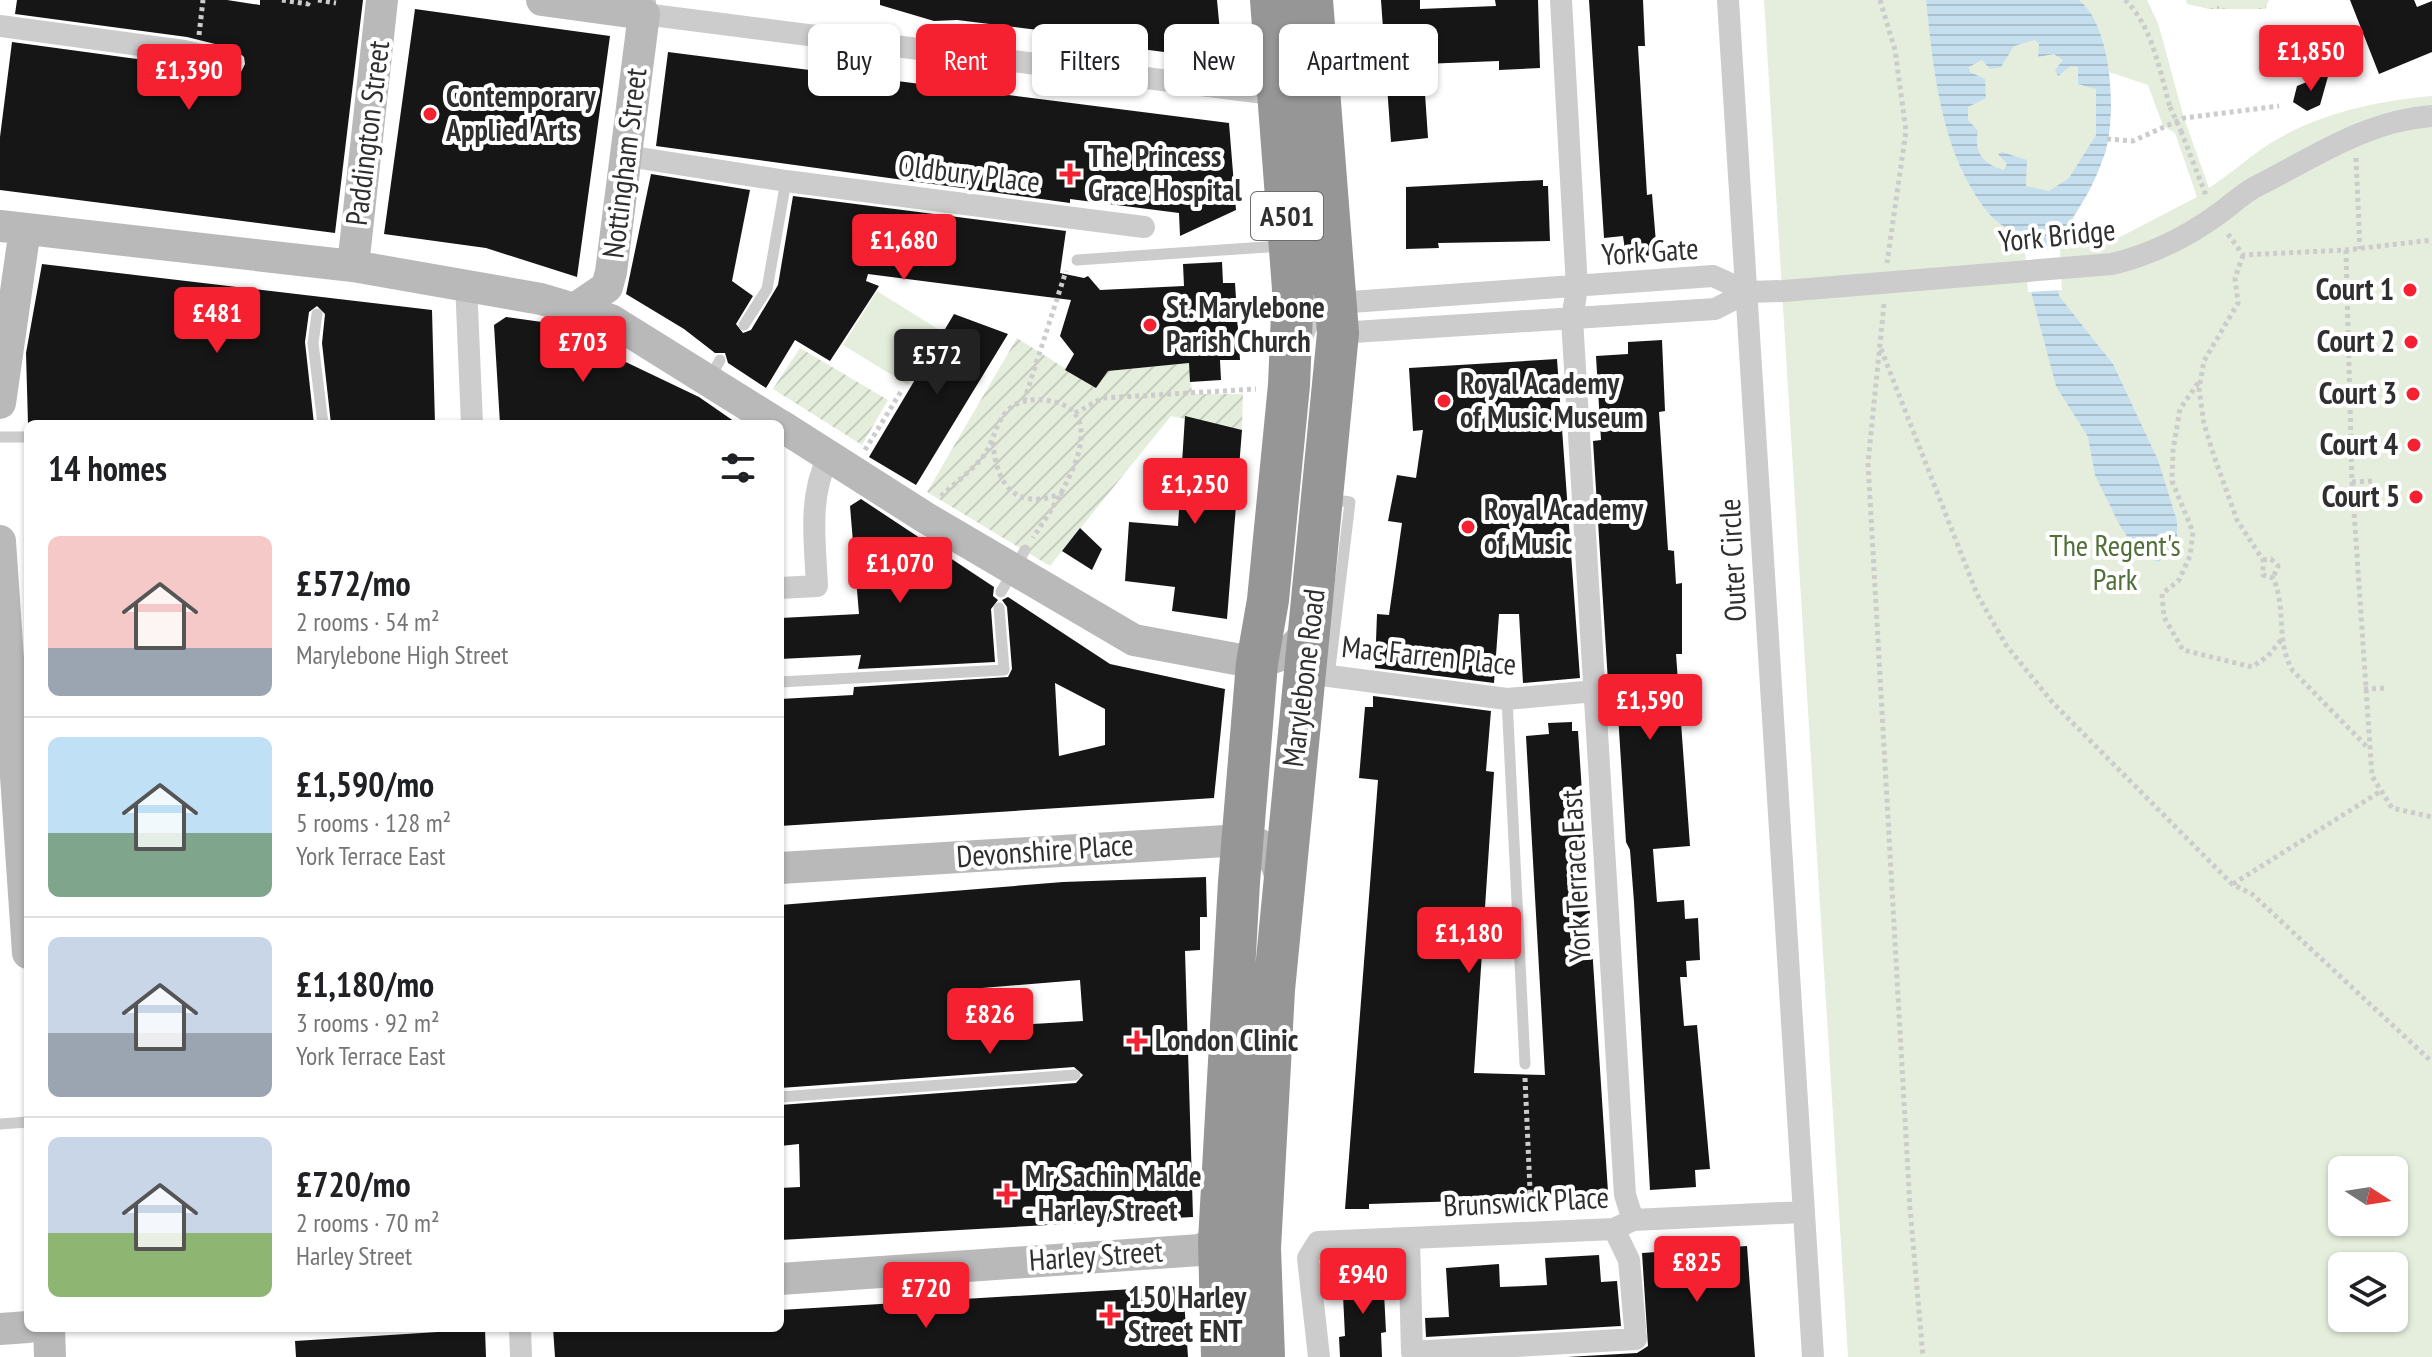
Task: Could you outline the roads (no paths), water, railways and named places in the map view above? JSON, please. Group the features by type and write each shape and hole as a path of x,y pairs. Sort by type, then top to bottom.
{"highway":[{"name":"Marylebone Road","path":"1271,0 1279,95"},
{"name":"Marylebone Road","path":"1264,1357 1260,1268 1263,1172 1282,885 1318,674 1312,613 1338,318 1312,0"},
{"name":"Marylebone Road","path":"1222,1357 1219,1241 1242,840 1257,663 1268,600 1285,433 1293,289 1279,96"}],"street":[{"path":"542,0 644,7 1279,95"},
{"name":"York Terrace East","path":"1409,1238 1412,1352 1636,1339 1624,1225 1625,1195 1572,319 1577,288 1561,0"},
{"name":"Outer Circle","path":"1728,0 1813,1357"},
{"name":"Paddington Street","path":"362,267 386,5"},
{"name":"Nottingham Street","path":"576,308 607,287 627,156 644,7"},
{"path":"0,26 184,51 231,62"},
{"name":"York Bridge","path":"1748,292 2123,262 2164,247 2349,135 2379,125 2432,116"},
{"name":"Oldbury Place","path":"627,156 786,181 1144,227"},
{"path":"0,403 12,227 362,267 466,283 576,308 611,320 714,370 773,420"},
{"name":"York Gate","path":"1338,318 1577,288 1713,276 1748,292"},
{"path":"466,283 472,420"},
{"path":"607,287 635,334"},
{"name":"York Gate","path":"1338,318 1572,319 1715,309 1748,292"},
{"path":"1285,433 1302,336 1316,312 1338,318"},
{"path":"784,428 828,457 932,509 1013,571 1134,640 1257,663 1290,652 1304,636 1312,613"},
{"path":"784,588 817,586 814,498 817,480 828,457"},
{"path":"0,541 12,641 18,914 24,937"},
{"name":"Mac Farren Place","path":"1318,674 1507,699 1595,691"},
{"path":"1242,840 1252,840 1268,850 1276,860 1282,885"},
{"name":"Devonshire Place","path":"784,868 1242,840"},
{"path":"1219,1241 1245,1213 1263,1172"},
{"name":"Brunswick Place","path":"1260,1268 1308,1258 1318,1242 1803,1212"},
{"name":"Harley Street","path":"784,1279 1200,1250 1219,1241"},
{"path":"1308,1258 1319,1357"},
{"path":"0,1329 24,1327"},
{"path":"49,1332 50,1357"},
{"path":"520,1332 521,1357"}],"lane":[{"path":"744,325 767,289 786,181"},
{"path":"1072,263 1289,246"},
{"path":"317,314 313,343 323,420"},
{"path":"0,437 24,437"},
{"path":"1318,674 1350,502 1324,499"},
{"path":"784,682 1004,670 999,608"},
{"path":"1507,699 1525,1064"},
{"path":"784,1097 1075,1075"},
{"path":"0,1124 24,1122"}],"water":[{"path":"1926,0 2079,0 2099,29 2109,72 2109,136 2091,187 2071,220 2055,237 2059,296 2113,364 2158,460 2177,521 2177,547 2159,562 2139,555 2119,524 2095,475 2088,437 2056,386 2032,296 2029,240 1992,217 1961,168 1943,114","holes":["2035,40 2039,44 2038,57 2054,54 2063,60 2055,70 2058,76 2071,66 2078,67 2078,84 2096,89 2096,135 2069,178 2049,191 2026,186 2027,160 2002,152 1998,154 2007,164 2004,170 1986,161 1977,145 1978,131 1968,120 1968,107 1986,98 1985,79 1970,72 1969,67 1982,60 1990,69 2001,67 2014,46"]}],"place":[{"name":"Contemporary Applied Arts","path":"430,114"},
{"name":"The Princess Grace Hospital","path":"1070,174"},
{"name":"Court 1","path":"2410,290"},
{"name":"St. Marylebone Parish Church","path":"1150,325"},
{"name":"Court 2","path":"2411,342"},
{"name":"Court 3","path":"2413,394"},
{"name":"Royal Academy of Music Museum","path":"1444,401"},
{"name":"Court 4","path":"2414,445"},
{"name":"Court 5","path":"2416,497"},
{"name":"Royal Academy of Music","path":"1468,527"},
{"name":"London Clinic","path":"1137,1041"},
{"name":"Mr Sachin Malde - Harley Street","path":"1007,1194"},
{"name":"150 Harley Street ENT","path":"1110,1315"}],"park label":[{"name":"The Regent's Park","path":"2115,563"}]}
